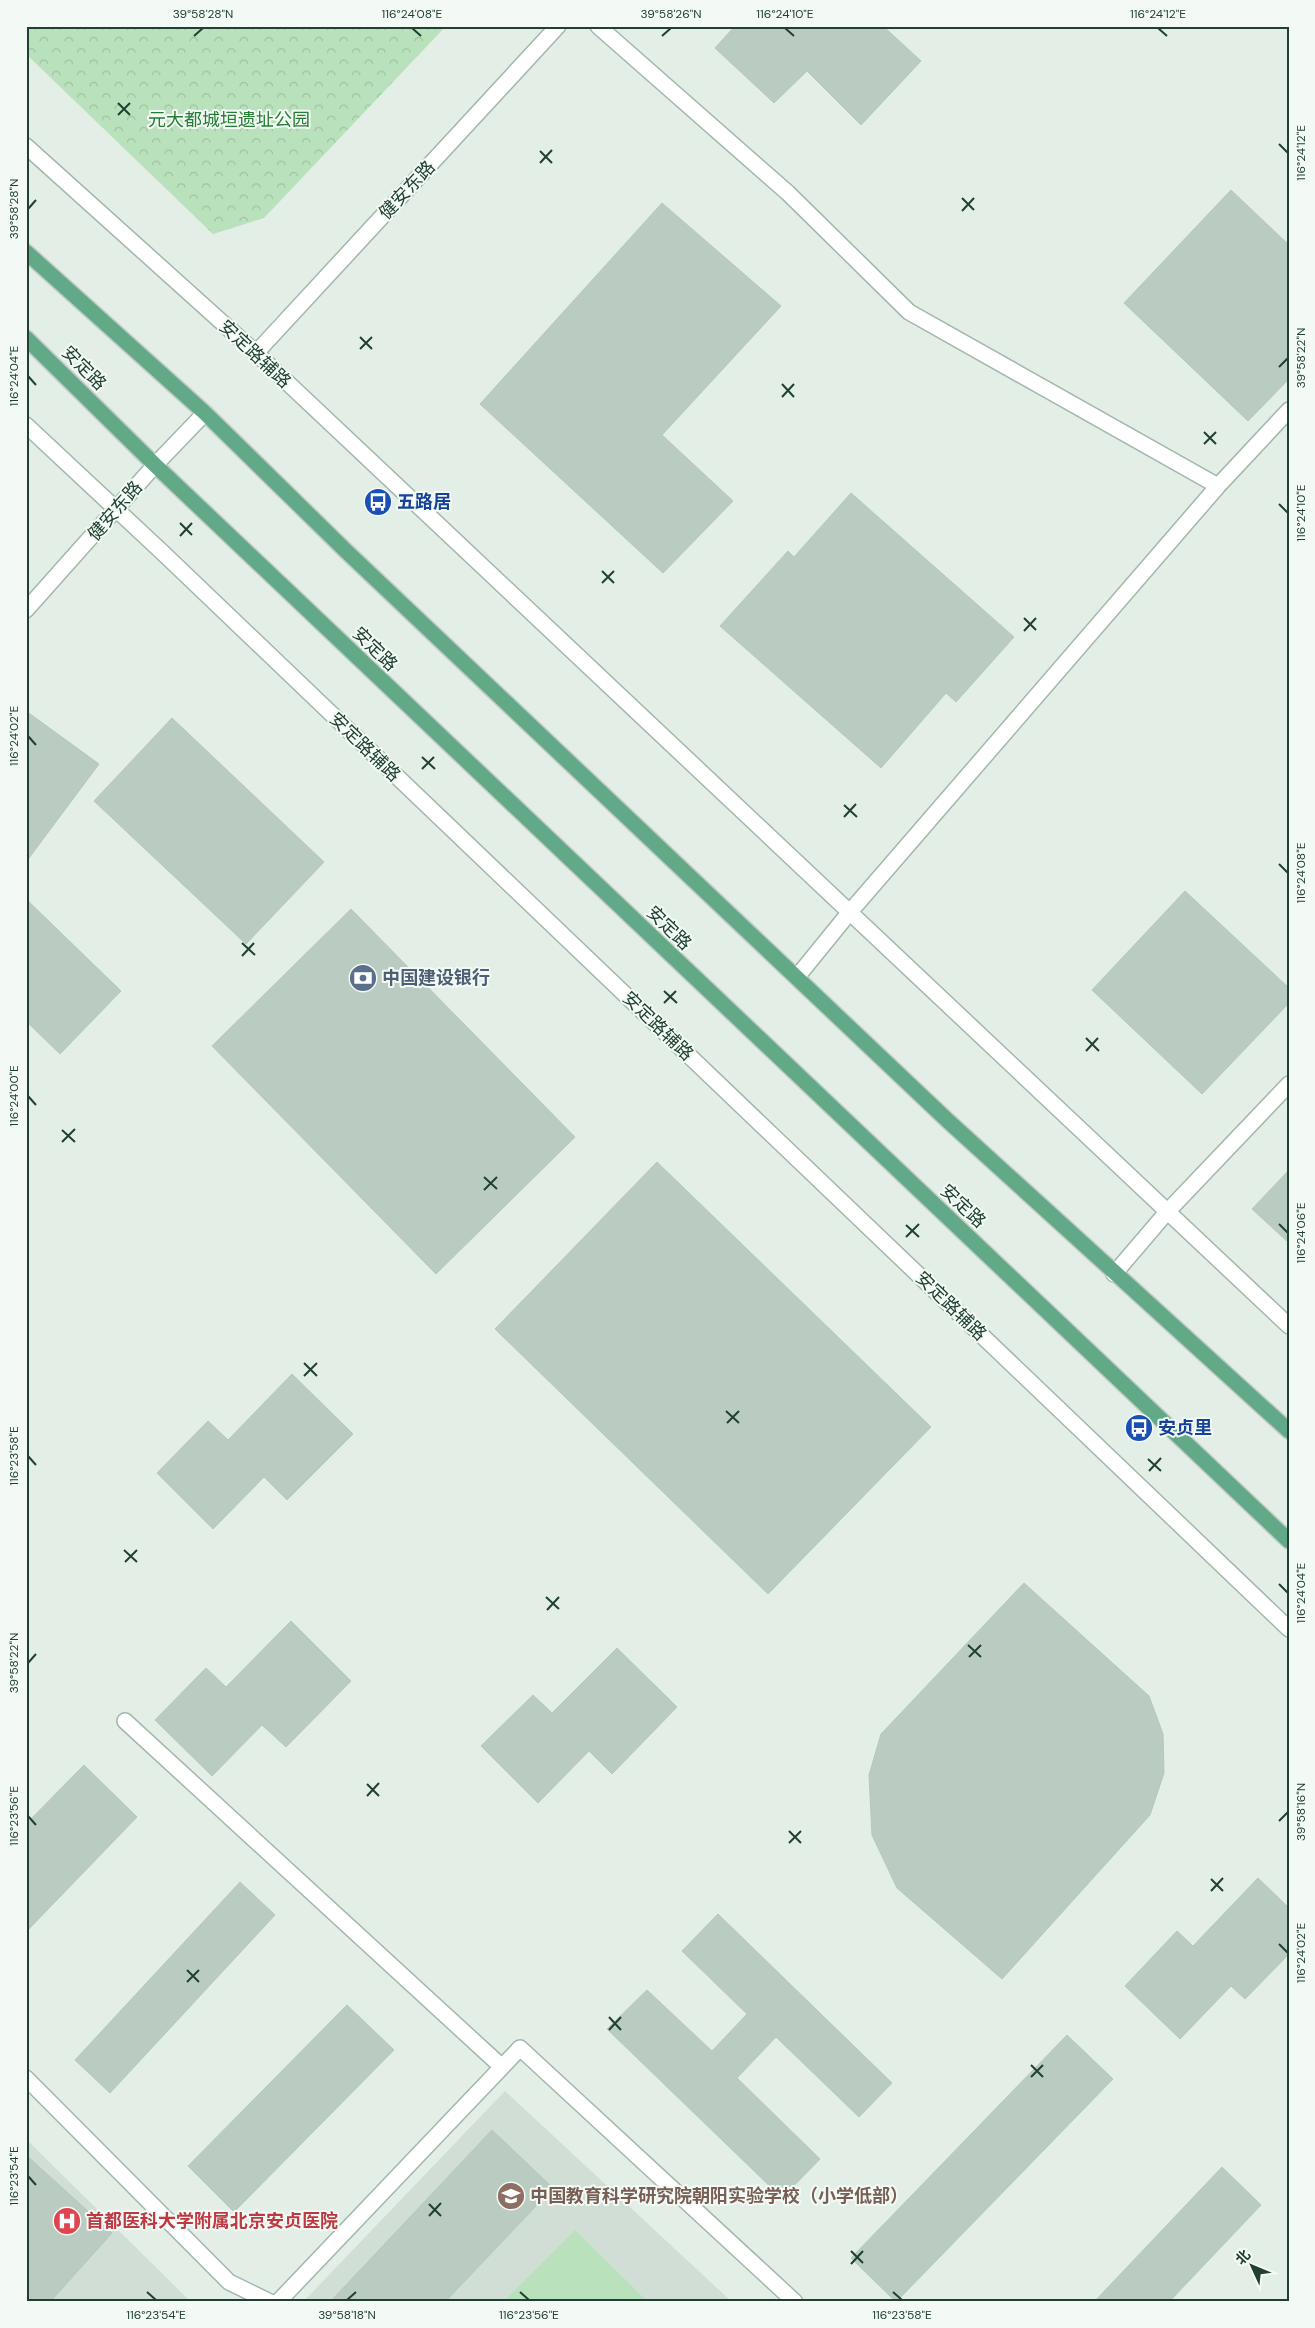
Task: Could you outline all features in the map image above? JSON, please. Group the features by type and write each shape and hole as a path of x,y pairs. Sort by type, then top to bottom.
{"main road":[{"path":"26,252 205,413 346,551 947,1120 1114,1274 1289,1431"},
{"name":"安定路","path":"26,338 155,465 1289,1541"}],"street":[{"name":"健安东路","path":"256,354 558,26"},
{"path":"598,26 788,193 909,312 1218,486"},
{"name":"安定路辅路","path":"26,146 256,354 1289,1326"},
{"path":"797,977 849,913 1218,486 1289,410"},
{"name":"健安东路","path":"26,610 155,465 205,413"},
{"name":"安定路辅路","path":"26,425 1289,1629"},
{"path":"1114,1274 1167,1212 1289,1084"},
{"path":"126,1722 502,2066"},
{"path":"278,2302 520,2048 795,2302"},
{"path":"26,2078 229,2282 270,2302"}],"shaded area":[{"name":"中国教育科学研究院朝阳实验学校（小学低部）","path":"505,2091 732,2302 303,2302"},
{"name":"首都医科大学附属北京安贞医院","path":"26,2139 191,2302 26,2302"}],"green space":[{"name":"元大都城垣遗址公园","path":"26,26 446,26 264,218 213,234 26,54"},
{"path":"575,2230 648,2302 503,2302"}],"building":[{"path":"735,26 883,26 921,61 861,125 807,71 774,103 715,48"},
{"path":"1231,190 1289,245 1289,379 1248,421 1124,303"},
{"path":"662,203 781,306 662,435 733,501 663,573 480,404"},
{"path":"851,493 1014,637 956,702 946,693 881,768 720,626 788,551 794,557"},
{"path":"26,711 99,764 26,862"},
{"path":"172,718 324,862 246,944 94,801"},
{"path":"1185,891 1289,988 1289,1003 1202,1094 1092,990"},
{"path":"26,899 121,991 60,1054 26,1021"},
{"path":"351,909 575,1137 436,1274 212,1046"},
{"path":"657,1162 931,1427 768,1594 495,1329"},
{"path":"1289,1170 1289,1243 1252,1209"},
{"path":"292,1374 353,1434 287,1500 264,1477 213,1529 157,1473 208,1421 228,1440"},
{"path":"1024,1583 1149,1696 1163,1734 1164,1773 1150,1815 1002,1979 897,1888 872,1835 869,1775 881,1734"},
{"path":"291,1621 351,1681 286,1747 262,1725 212,1776 155,1720 206,1668 226,1687"},
{"path":"617,1648 677,1707 612,1774 589,1751 538,1803 481,1746 533,1695 552,1713"},
{"path":"84,1765 137,1817 26,1932 26,1824"},
{"path":"1258,1878 1289,1908 1289,1954 1245,1999 1231,1986 1180,2039 1125,1986 1177,1931 1193,1946"},
{"path":"240,1882 275,1915 110,2093 75,2060"},
{"path":"718,1914 892,2083 859,2117 776,2037 737,2078 820,2159 782,2198 607,2029 647,1990 712,2051 747,2014 682,1951"},
{"path":"347,2005 394,2050 234,2212 188,2166"},
{"path":"1067,2035 1113,2079 896,2302 851,2258"},
{"path":"492,2130 553,2188 445,2302 330,2302"},
{"path":"26,2155 112,2233 50,2302 26,2302"},
{"path":"1222,2167 1261,2205 1169,2302 1094,2302"}],"place":[{"name":"五路居","path":"378,502"},
{"name":"中国建设银行","path":"363,978"},
{"name":"安贞里","path":"1139,1428"},
{"name":"中国教育科学研究院朝阳实验学校（小学低部）","path":"511,2196"},
{"name":"首都医科大学附属北京安贞医院","path":"67,2221"}]}
